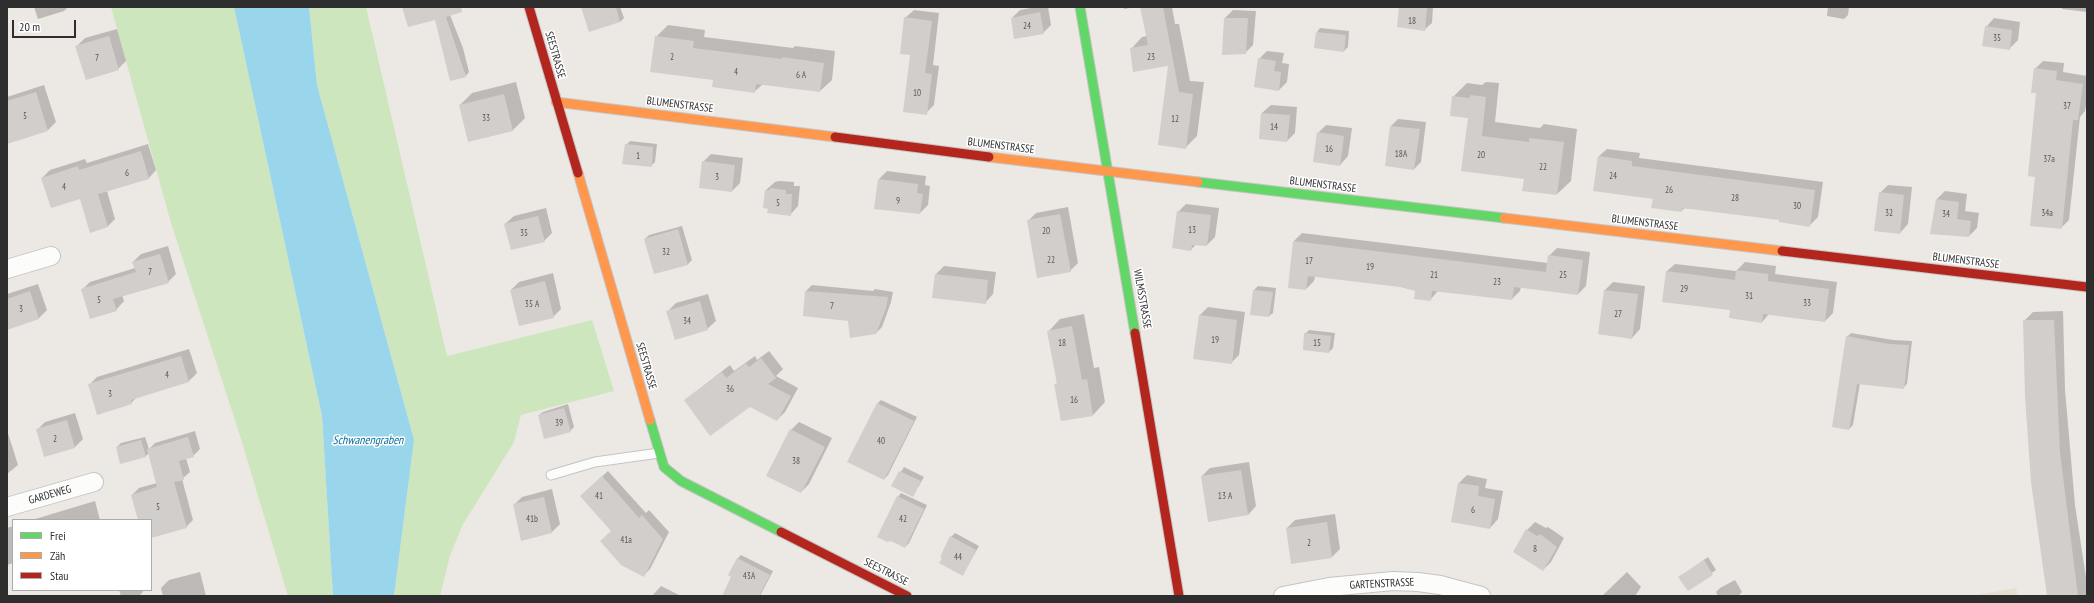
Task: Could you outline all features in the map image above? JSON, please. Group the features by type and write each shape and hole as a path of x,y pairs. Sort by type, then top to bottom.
{"street":[{"name":"SEESTRASSE","path":"529,7 664,467 681,481 907,596"},
{"name":"WILMSSTRASSE","path":"1080,7 1179,596"},
{"name":"BLUMENSTRASSE","path":"556,102 1108,171 2087,287"},
{"path":"7,269 51,256"},
{"name":"GARDEWEG","path":"7,507 94,482"},
{"name":"GARTENSTRASSE","path":"1284,596 1329,587 1393,581 1440,585 1481,596"}],"lane":[{"path":"551,475 595,462 659,453"}],"shaded area":[{"path":"2016,588 2018,596 1969,596"}],"green space":[{"path":"111,7 234,7 322,416 333,596 288,596 241,439 171,223"},
{"path":"309,7 366,7 447,356 592,320 614,391 521,415 514,442 462,526 450,556 441,596 394,596 414,440 317,85"}],"water":[{"name":"Schwanengraben","path":"234,7 309,7 317,85 414,440 394,596 333,596 322,416"}],"building":[{"path":"402,7 461,7 462,12 446,17 466,77 450,81 435,20 408,27"},
{"path":"581,7 616,7 620,22 589,32"},
{"path":"1140,7 1163,7 1179,92 1193,94 1186,149 1158,145 1168,66 1133,72 1130,48 1148,45"},
{"path":"1399,7 1427,7 1425,31 1397,27"},
{"path":"1040,12 1044,34 1014,39 1011,18"},
{"path":"904,17 932,21 925,73 932,74 927,115 903,112 910,55 900,54"},
{"path":"1224,18 1248,18 1246,54 1222,55"},
{"path":"1985,26 2012,30 2010,50 1982,46"},
{"path":"1316,32 1346,35 1344,52 1314,48"},
{"path":"109,36 119,70 86,80 75,46"},
{"path":"655,36 694,41 693,48 824,63 820,92 756,84 755,93 712,87 713,80 650,72"},
{"path":"1258,58 1276,61 1274,71 1281,72 1279,91 1254,87"},
{"path":"2034,68 2057,71 2056,80 2083,84 2078,120 2073,120 2062,229 2030,226 2035,177 2028,176 2036,93 2031,93"},
{"path":"36,92 48,131 7,144 7,101"},
{"path":"504,94 513,131 468,142 459,105"},
{"path":"1471,95 1486,97 1482,136 1529,142 1529,138 1564,142 1557,195 1522,191 1524,179 1461,171 1468,118 1450,116 1452,96 1469,98"},
{"path":"1261,113 1290,115 1287,142 1259,139"},
{"path":"1390,126 1420,129 1414,170 1385,166"},
{"path":"1317,132 1344,136 1340,166 1313,162"},
{"path":"625,144 653,147 652,167 622,164"},
{"path":"141,151 149,179 98,194 108,227 90,233 80,199 51,208 41,178 78,166 79,170"},
{"path":"1598,156 1632,161 1632,166 1815,190 1810,227 1779,222 1779,220 1682,208 1682,212 1651,208 1653,199 1593,191"},
{"path":"702,161 735,165 732,192 699,188"},
{"path":"878,179 918,184 917,193 923,194 920,214 874,209"},
{"path":"770,188 786,190 786,194 792,194 791,216 767,213 768,209 763,208 765,190 770,190"},
{"path":"1879,192 1904,195 1900,234 1874,231"},
{"path":"1936,199 1959,202 1957,219 1971,221 1969,237 1930,234"},
{"path":"1177,211 1211,215 1207,246 1192,245 1191,251 1172,248"},
{"path":"1060,214 1071,272 1037,278 1027,220"},
{"path":"538,216 545,242 511,250 504,224"},
{"path":"678,229 688,265 654,274 644,239"},
{"path":"1293,241 1546,272 1548,255 1583,260 1578,295 1514,287 1512,300 1432,291 1431,301 1414,299 1415,291 1400,287 1308,276 1306,290 1288,288"},
{"path":"160,254 169,283 113,299 117,311 90,319 81,289 136,272 132,262"},
{"path":"1736,270 1768,274 1768,281 1829,289 1825,322 1763,314 1762,323 1729,318 1730,310 1662,302 1666,271 1735,280"},
{"path":"935,274 988,280 986,304 932,298"},
{"path":"545,281 554,318 519,326 510,290"},
{"path":"1253,290 1273,292 1269,317 1250,315"},
{"path":"1604,290 1638,294 1632,339 1598,334"},
{"path":"30,291 39,319 7,330 7,299"},
{"path":"805,291 888,297 886,308 876,334 850,338 848,321 803,316"},
{"path":"700,301 708,330 675,340 666,311"},
{"path":"1199,315 1237,320 1232,364 1193,359"},
{"path":"2023,320 2054,320 2060,453 2078,596 2047,596 2031,482 2025,396"},
{"path":"1072,326 1082,380 1087,379 1093,416 1061,421 1054,384 1057,384 1047,331"},
{"path":"1304,333 1331,336 1329,353 1303,350"},
{"path":"1846,336 1889,344 1909,345 1904,389 1857,384 1849,430 1832,427"},
{"path":"181,356 189,382 131,400 132,404 97,415 88,384"},
{"path":"761,358 776,378 768,384 791,396 777,421 750,407 710,436 684,400 722,372 726,378 746,363 749,367"},
{"path":"877,403 914,421 884,480 847,462"},
{"path":"564,408 571,432 544,439 538,415"},
{"path":"67,420 75,448 44,457 36,429"},
{"path":"790,429 825,447 801,493 766,476"},
{"path":"188,437 194,457 179,461 184,480 174,482 187,528 152,538 152,519 138,519 131,495 157,487 147,449"},
{"path":"141,440 146,457 120,464 116,447"},
{"path":"1241,470 1248,515 1208,522 1201,476"},
{"path":"899,471 921,481 913,497 891,486"},
{"path":"602,476 639,518 642,515 663,539 644,577 621,565 600,541 611,531 580,496"},
{"path":"1458,483 1479,486 1478,496 1495,499 1490,529 1451,522"},
{"path":"897,496 924,509 905,548 891,541 887,542 877,537"},
{"path":"544,497 552,533 521,541 513,504"},
{"path":"1327,522 1332,558 1291,564 1286,528"},
{"path":"1526,529 1537,536 1540,534 1557,547 1543,571 1513,552"},
{"path":"950,536 976,550 963,576 939,563 942,558 940,557"},
{"path":"737,558 770,575 759,596 722,596 731,577 728,575"},
{"path":"1704,560 1713,575 1688,591 1678,577"}],"traffic: fast":[{"path":"1080,7 1135,333"},
{"path":"1198,182 1504,218"},
{"path":"650,420 664,467 681,481 781,532"}],"traffic: slow":[{"path":"556,102 835,137"},
{"path":"989,157 1198,182"},
{"path":"578,173 650,420"},
{"path":"1504,218 1782,251"}],"traffic: jam":[{"path":"529,7 578,173"},
{"path":"835,137 989,157"},
{"path":"1782,251 2087,287"},
{"path":"1135,333 1179,596"},
{"path":"781,532 907,596"}]}
